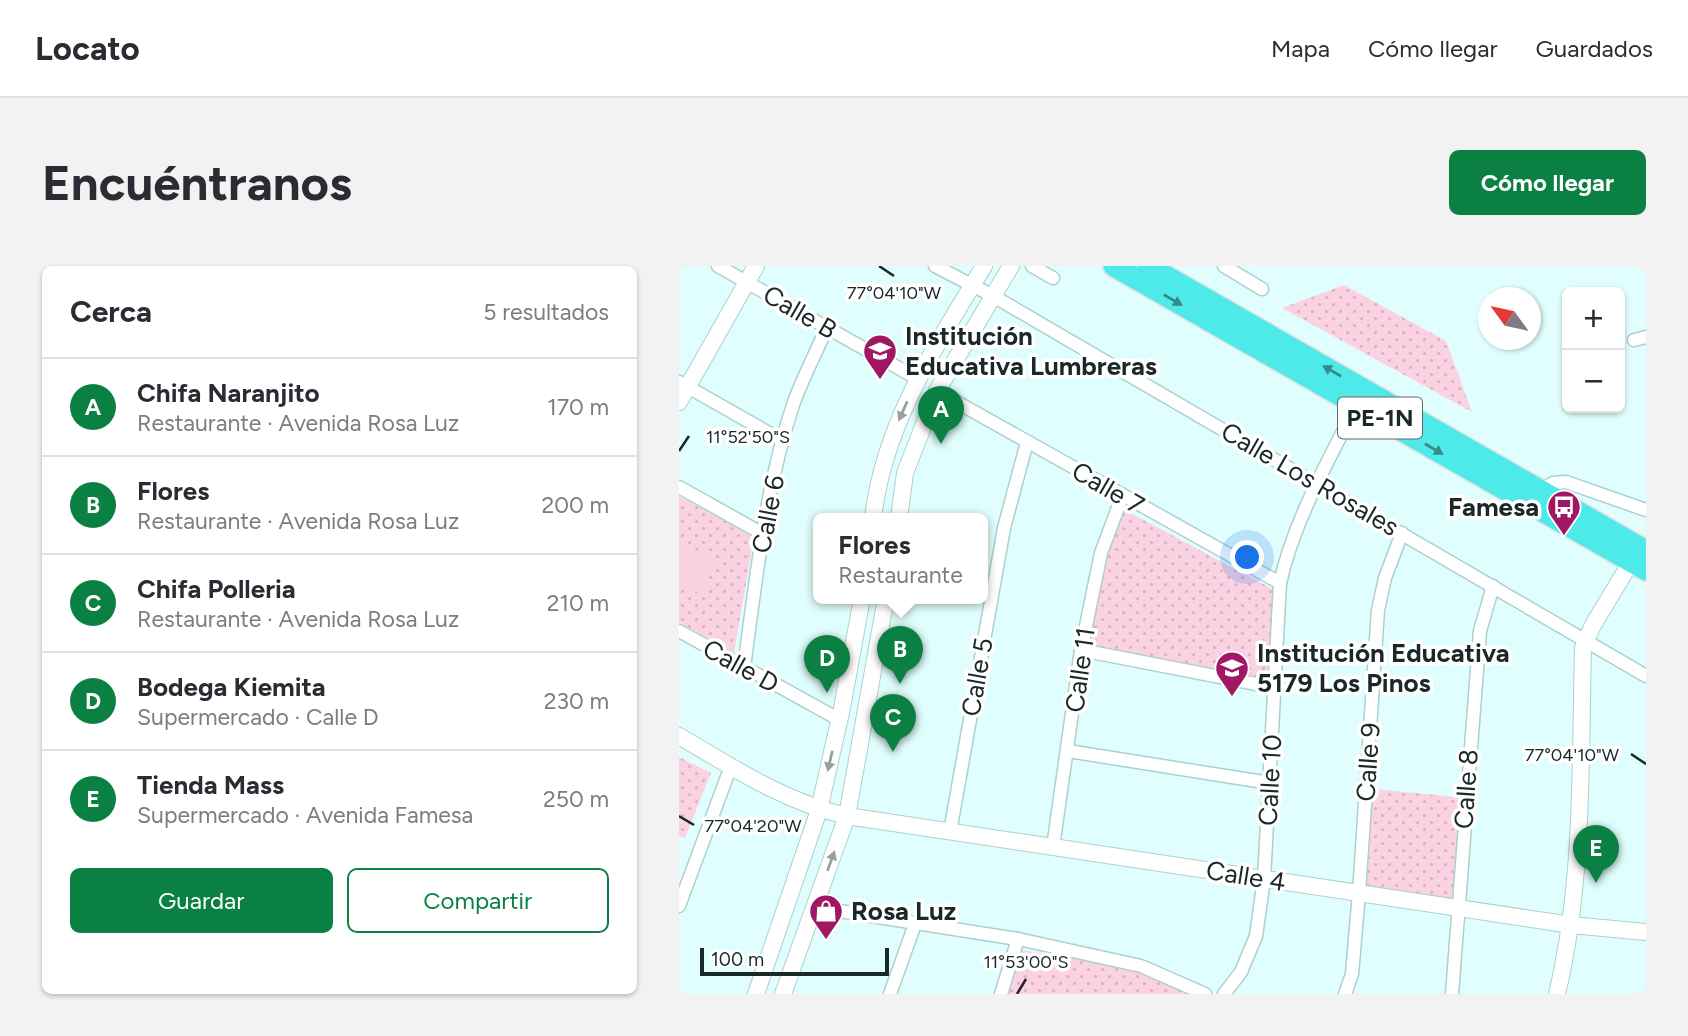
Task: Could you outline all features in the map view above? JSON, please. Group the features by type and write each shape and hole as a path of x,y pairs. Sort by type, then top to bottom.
{"highway":[{"name":"PE-1N","path":"1114,266 1641,561"},
{"name":"PE-1N","path":"1148,266 1539,490 1641,561"}],"street":[{"name":"Calle B","path":"718,266 918,379"},
{"path":"679,402 684,384 756,266"},
{"name":"Calle Los Rosales","path":"935,266 993,296 1318,483 1646,676"},
{"path":"874,513 878,479 887,447 918,379 984,266"},
{"path":"900,513 905,473 937,391 1010,266"},
{"path":"1032,266 1053,278"},
{"path":"1224,266 1262,289"},
{"name":"Calle 6","path":"744,667 763,534 783,441 793,404 827,327"},
{"path":"684,384 783,441"},
{"name":"Calle 7","path":"937,391 1122,497 1280,583"},
{"name":"Calle 10","path":"1224,994 1241,972 1256,936 1264,879 1280,583 1286,557 1318,483 1357,404"},
{"name":"Calle 5","path":"950,832 1004,528 1027,442"},
{"path":"1539,490 1553,483 1566,482 1646,510"},
{"path":"679,487 763,534"},
{"name":"Calle 11","path":"1053,847 1081,650 1101,553 1122,497"},
{"name":"Calle 9","path":"1345,994 1352,974 1359,893 1378,610 1385,578 1402,533"},
{"path":"1557,994 1571,925 1586,640 1641,561"},
{"name":"Calle 8","path":"1452,994 1480,631 1493,586"},
{"path":"756,994 819,810 861,604"},
{"path":"783,994 847,816 885,604"},
{"name":"Calle D","path":"679,631 839,720"},
{"path":"1081,650 1276,688"},
{"name":"Calle 4","path":"679,736 731,766 819,810 847,816 1571,925 1646,932"},
{"path":"1068,751 1270,783"},
{"path":"679,906 731,766"},
{"path":"814,907 1018,939 1141,966 1205,994"},
{"path":"890,994 915,924"},
{"path":"1001,994 1018,939"}],"shaded area":[{"path":"1344,285 1446,341 1472,412 1282,308"},
{"path":"679,496 754,537 734,653 679,622"},
{"path":"1123,509 1276,591 1267,682 1087,648 1106,556"},
{"path":"679,543 717,559 701,594 679,585"},
{"path":"679,757 711,773 685,838 679,836"},
{"path":"1366,788 1465,798 1459,908 1359,893"},
{"path":"1021,950 1146,971 1193,994 1008,994"}],"place":[{"name":"Institución Educativa Lumbreras","path":"880,381"},
{"name":"Chifa Naranjito","path":"941,444"},
{"name":"Famesa","path":"1564,537"},
{"name":"Flores","path":"900,684"},
{"name":"Bodega Kiemita","path":"827,693"},
{"name":"Institución Educativa 5179 Los Pinos","path":"1232,698"},
{"name":"Chifa Polleria","path":"893,752"},
{"name":"Tienda Mass","path":"1596,883"},
{"name":"Rosa Luz","path":"826,941"}]}
